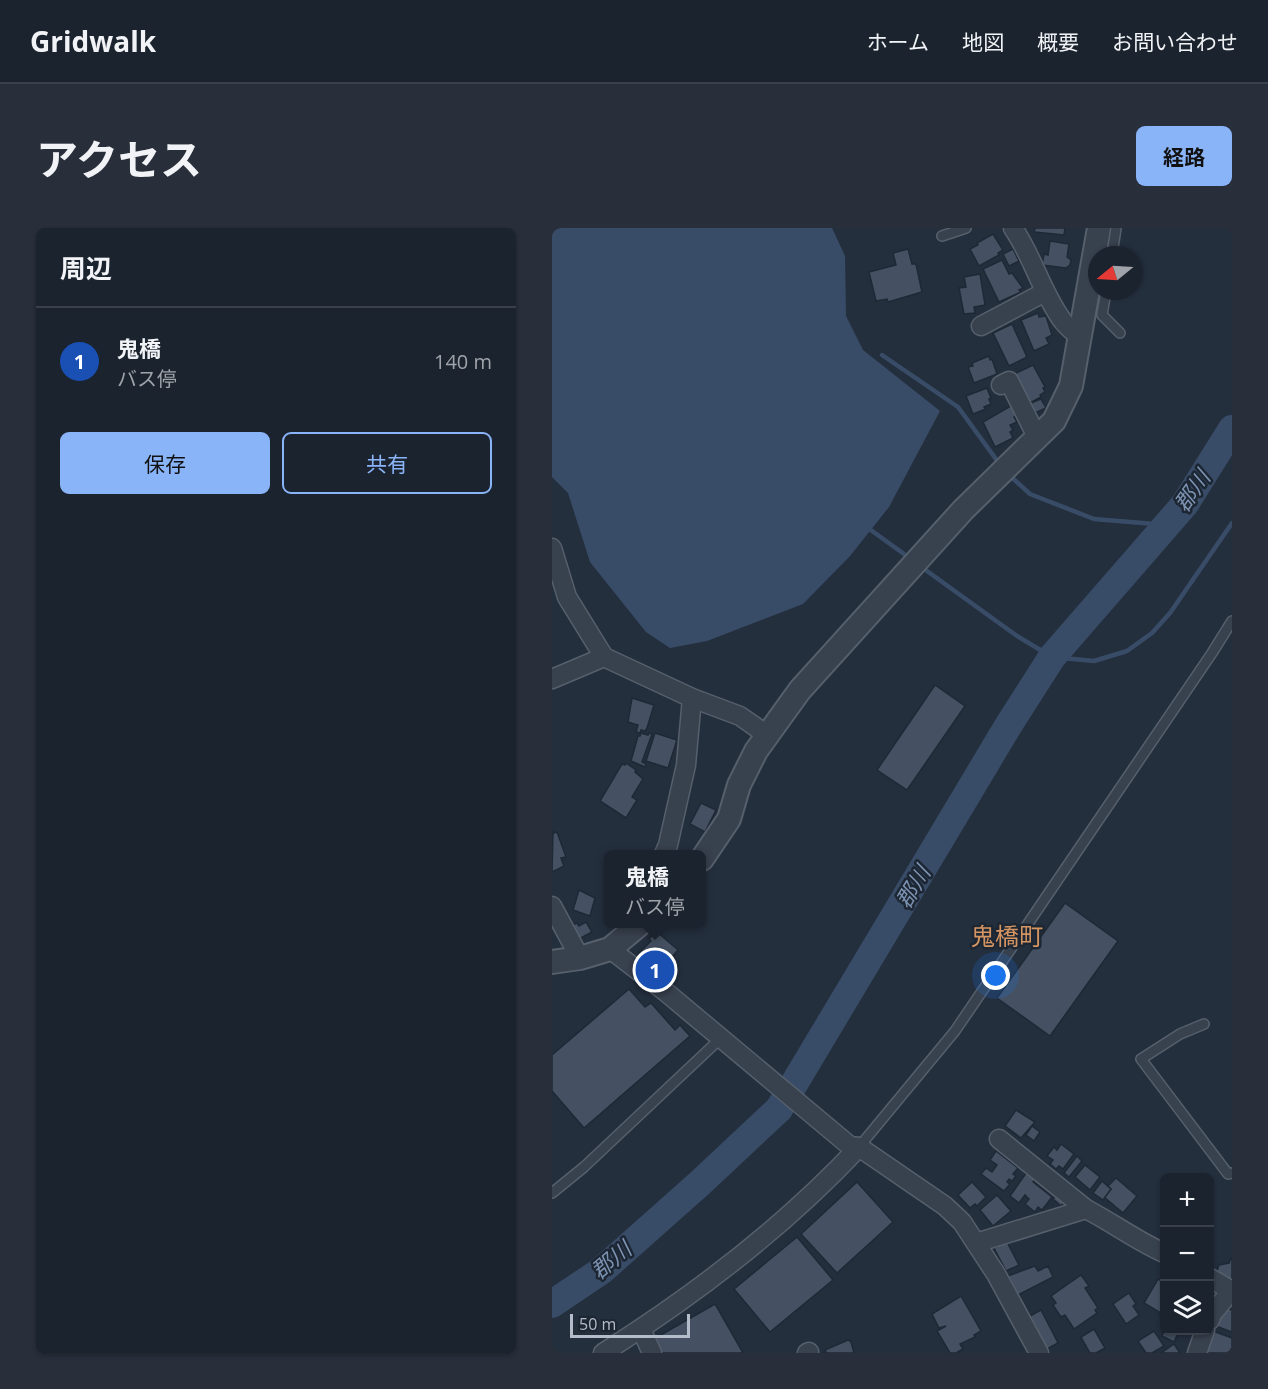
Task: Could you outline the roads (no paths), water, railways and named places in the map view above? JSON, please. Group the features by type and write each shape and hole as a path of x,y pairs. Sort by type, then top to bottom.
{"street":[{"path":"1013,228 1024,245 1045,292 1063,322 1079,337"},
{"path":"706,853 729,819 739,784 756,751 800,690 963,510 1054,421 1071,386 1099,228"},
{"path":"981,326 1045,292"},
{"path":"1001,385 1008,381 1037,437"},
{"path":"552,548 567,597 604,657 692,698 740,716 767,735"},
{"path":"552,679 604,657"},
{"path":"666,850 686,765 692,698"},
{"path":"552,906 580,958"},
{"path":"552,962 610,950 633,928"},
{"path":"610,950 667,993 855,1146 945,1206 962,1222 996,1274 1035,1351"},
{"path":"999,1139 1086,1209 1160,1251"},
{"path":"603,1353 641,1329 729,1264 826,1182 855,1146"},
{"path":"976,1243 1086,1209"},
{"path":"1214,1281 1231,1291 1214,1312"},
{"path":"641,1329 652,1353"},
{"path":"1197,1353 1204,1335"}],"lane":[{"path":"942,236 966,228"},
{"path":"1113,246 1116,228"},
{"path":"1104,300 1102,315 1120,333"},
{"path":"855,1146 954,1031 1232,621"},
{"path":"1204,1024 1180,1034 1141,1059 1228,1174 1232,1173"},
{"path":"552,1193 724,1041"}],"water":[{"path":"552,228 832,228 845,256 846,316 863,350 940,411 889,507 850,556 803,604 707,641 670,648 646,632 590,562 568,493 552,477"}],"waterway":[{"path":"882,355 958,407 1001,466"},
{"name":"郡川","path":"552,1304 601,1271 779,1109 1008,726 1052,657 1185,504 1232,429"},
{"path":"1008,474 1030,494 1094,519 1167,525"},
{"path":"927,571 1017,636 1052,657 1094,661 1127,651 1152,633 1170,613 1232,523"},
{"path":"868,528 904,554"}],"place":[{"name":"鬼橋","path":"655,970"}],"district":[{"name":"鬼橋町","path":"1007,937"}]}
